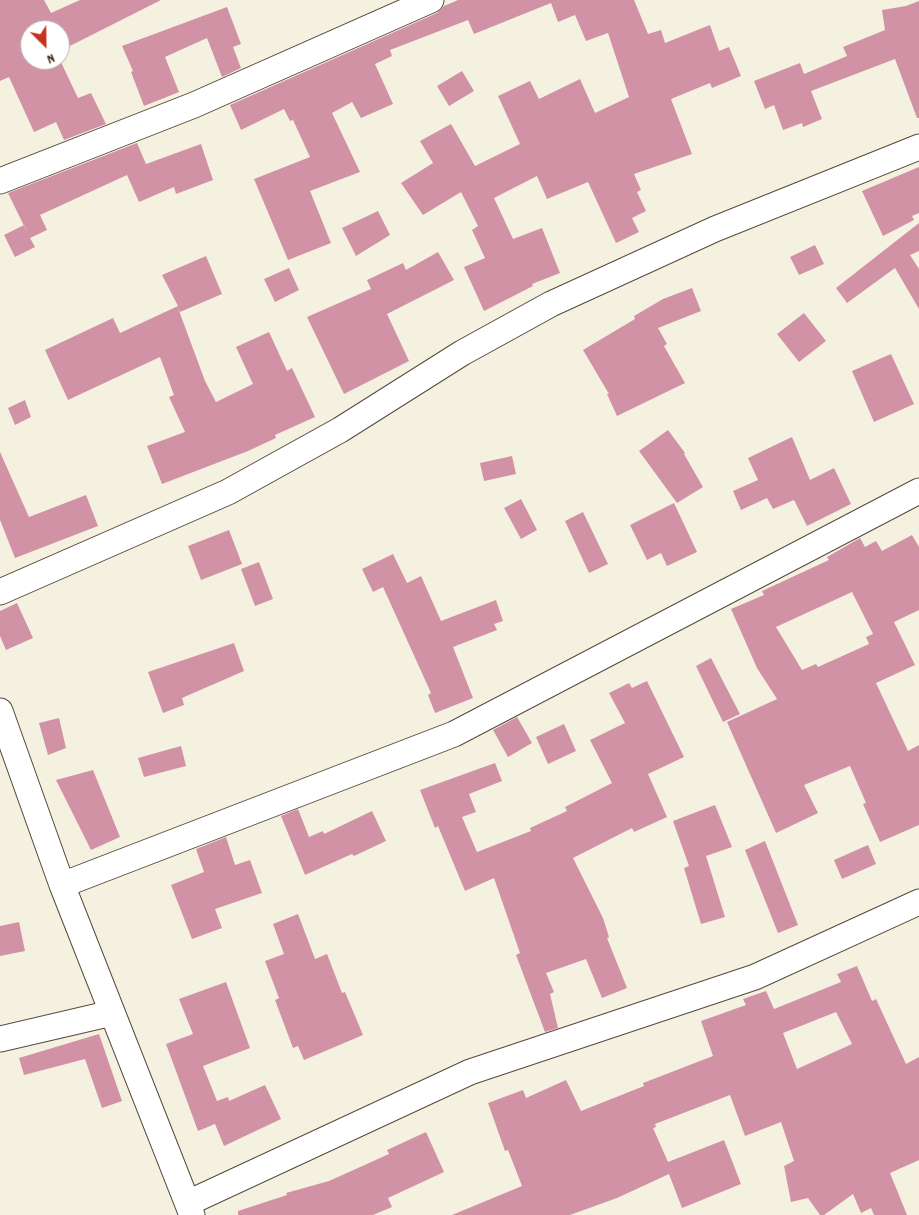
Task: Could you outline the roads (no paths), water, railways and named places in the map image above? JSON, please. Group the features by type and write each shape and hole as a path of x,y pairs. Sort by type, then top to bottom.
{"street":[{"path":"0,181 194,105 431,0"},
{"path":"0,592 228,492 340,430 462,353 550,304 715,229 919,147"},
{"path":"62,885 454,734 919,491"},
{"path":"0,711 62,885 190,1209 470,1072 754,977 919,902"},
{"path":"0,1040 112,1014"}]}
